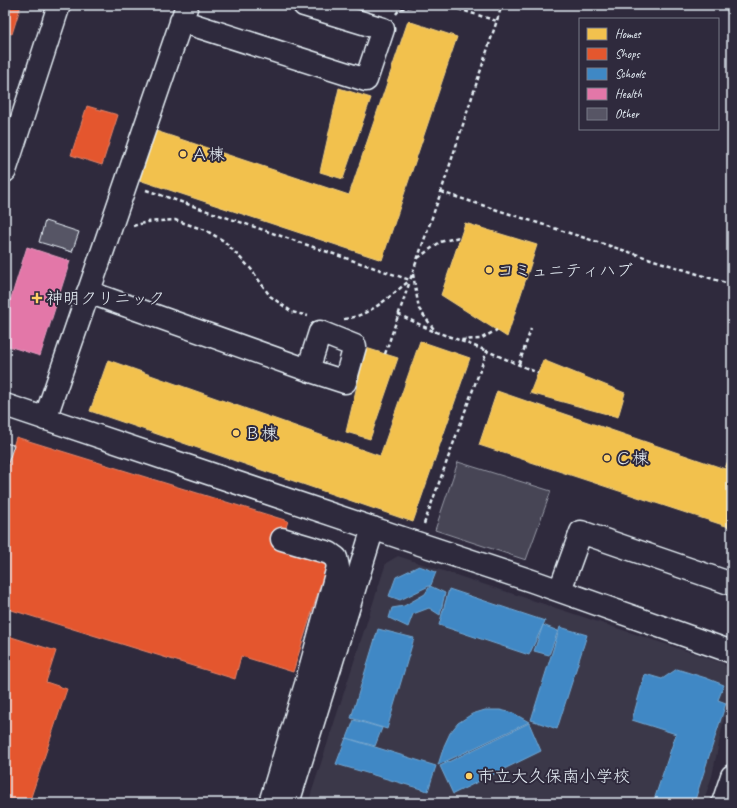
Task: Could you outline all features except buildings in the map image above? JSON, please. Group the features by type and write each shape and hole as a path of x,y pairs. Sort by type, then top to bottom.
{"street":[{"path":"5,171 59,5"},
{"path":"45,419 184,13 366,80 383,29 304,5"},
{"path":"88,292 308,370"},
{"path":"5,405 560,590 732,652"},
{"path":"288,803 373,528"},
{"path":"560,590 581,532 732,584"},
{"path":"270,803 306,684 338,567 336,558 329,553 282,539"},
{"path":"723,803 732,776"}],"path":[{"path":"444,5 497,21"},
{"path":"385,354 441,192 502,5"},
{"path":"125,183 410,280"},
{"path":"441,192 732,285"},
{"path":"109,233 147,222 175,220 205,230 224,241 251,269 270,296 292,312 311,317"},
{"path":"417,259 440,242 459,237"},
{"path":"413,272 419,309 436,332"},
{"path":"339,319 353,318 379,305 410,280"},
{"path":"398,314 436,332 487,351 538,373"},
{"path":"519,364 532,329"},
{"path":"459,340 480,339 497,330"},
{"path":"417,543 487,351"}],"shaded area":[{"path":"458,462 551,491 526,560 435,530"},
{"path":"398,556 723,663 732,676 732,681 712,776 703,803 308,803 386,563"}],"place":[{"name":"Ａ棟","path":"183,154"},
{"name":"コミュニティハブ","path":"489,270"},
{"name":"神明クリニック","path":"37,298"},
{"name":"Ｂ棟","path":"236,433"},
{"name":"Ｃ棟","path":"607,458"},
{"name":"市立大久保南小学校","path":"469,776"}]}
